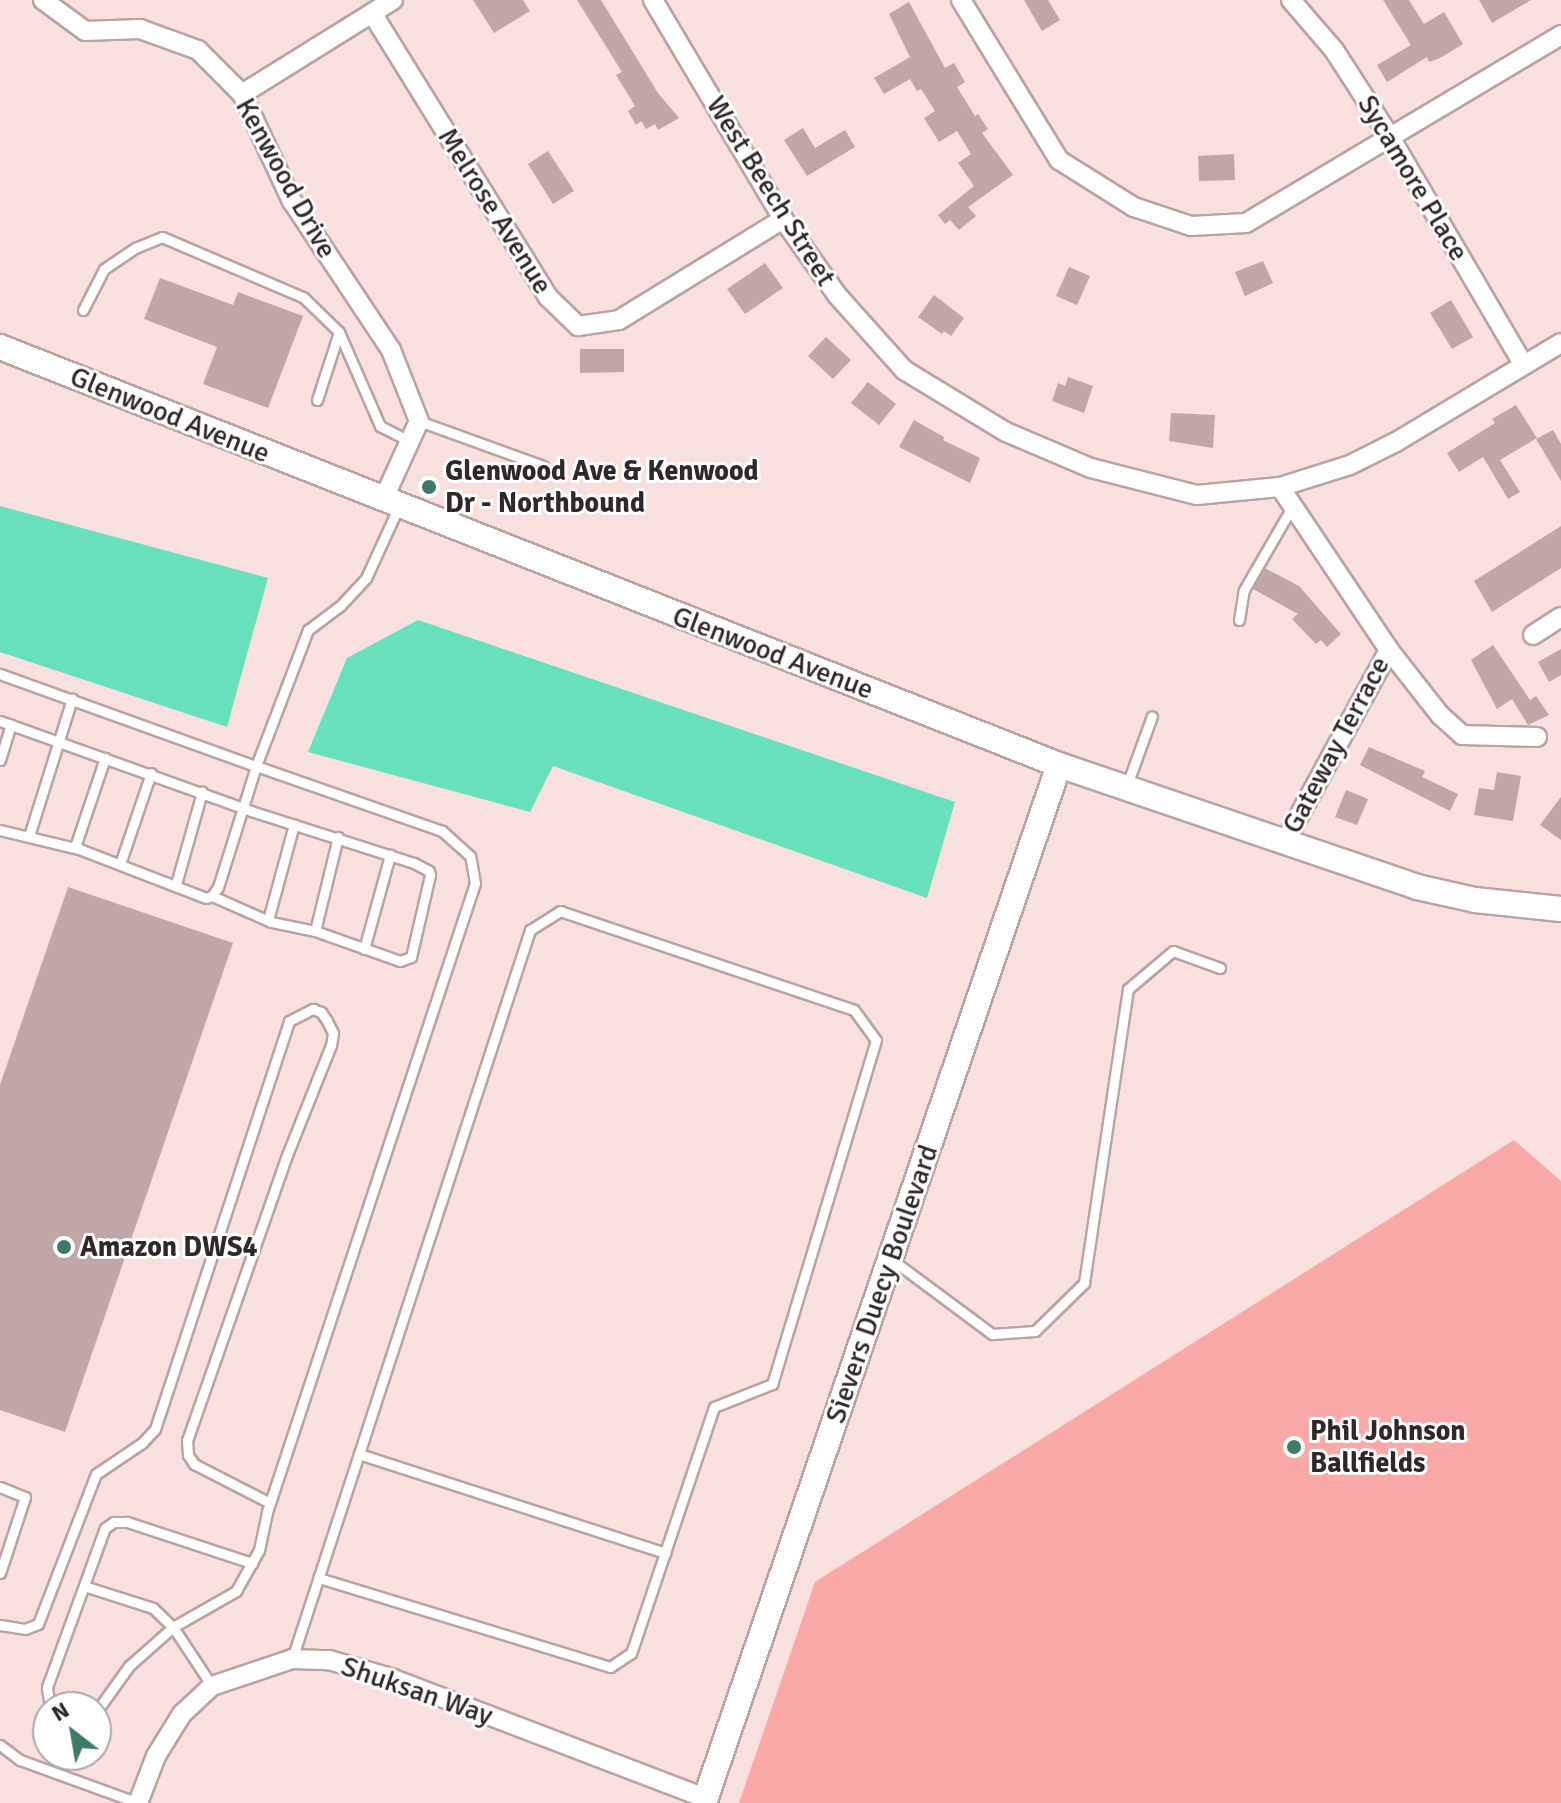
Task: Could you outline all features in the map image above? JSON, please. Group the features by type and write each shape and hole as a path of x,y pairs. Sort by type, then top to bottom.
{"street":[{"name":"Kenwood Drive","path":"43,0 85,31 140,29 198,50 242,94 292,201 391,350 419,421"},
{"path":"242,94 393,0"},
{"name":"West Beech Street","path":"653,0 783,219 837,295 904,370 1006,432 1091,468 1197,495 1280,487 1350,465 1396,442 1561,343"},
{"path":"961,0 1059,160 1134,207 1191,226 1246,223 1561,35"},
{"name":"Sycamore Place","path":"1291,0 1334,50 1390,137 1524,365"},
{"name":"Melrose Avenue","path":"372,13 548,297 578,326 619,320 783,219"},
{"name":"Glenwood Avenue","path":"0,347 1059,765 1417,887 1475,900 1561,909"},
{"path":"391,503 419,421"},
{"name":"Gateway Terrace","path":"1280,487 1389,650 1284,843"},
{"path":"1533,635 1561,617"},
{"path":"1389,650 1440,715 1462,735 1537,737"},
{"name":"Sievers Duecy Boulevard","path":"704,1800 1059,765"},
{"name":"Shuksan Way","path":"138,1803 156,1756 182,1714 212,1686 292,1659 329,1660 391,1678 704,1800"}],"lane":[{"path":"83,310 104,269 135,248 162,237 303,297 339,332 380,426 410,441"},
{"path":"317,400 339,332"},
{"path":"419,421 543,466"},
{"path":"0,830 79,849 206,898 212,896 218,887 256,766 308,630 340,606 366,578 391,503"},
{"path":"1239,620 1244,590 1293,505"},
{"path":"0,674 442,831 470,856 475,883 270,1503 259,1550 236,1591 173,1627 129,1666 111,1691"},
{"path":"29,836 72,699"},
{"path":"1126,788 1152,716"},
{"path":"0,721 429,871 411,957 400,961 315,931 268,920 212,896"},
{"path":"0,760 11,725"},
{"path":"79,849 76,844 105,758"},
{"path":"120,864 151,773"},
{"path":"176,884 202,792"},
{"path":"268,920 294,824"},
{"path":"315,931 338,837"},
{"path":"364,949 390,855"},
{"path":"292,1659 318,1578 530,930 560,911 854,1010 876,1040 772,1384 714,1407 631,1653 610,1667 318,1578"},
{"path":"891,1259 992,1334 1035,1331 1084,1283 1128,989 1173,951 1220,968"},
{"path":"0,1625 25,1629 38,1624 96,1474 142,1443 155,1429 289,1021 313,1009 321,1012 333,1033 331,1045 287,1155 187,1440 188,1455 194,1464 270,1503"},
{"path":"359,1454 665,1553"},
{"path":"0,1487 25,1497 0,1573"},
{"path":"48,1691 105,1528 114,1522 127,1522 252,1563"},
{"path":"84,1586 153,1608 173,1627 212,1686"},
{"path":"0,1745 20,1760 138,1803"}],"shaded area":[{"path":"0,506 268,578 227,727 0,652"},
{"path":"418,620 955,802 927,898 553,766 530,812 308,752 347,658"},
{"name":"Phil Johnson Ballfields","path":"1514,1140 1561,1181 1561,1803 739,1803 815,1582"}],"building":[{"path":"473,0 523,0 530,11 494,33"},
{"path":"577,0 601,0 658,93 679,118 658,130 655,124 646,129 641,121 636,125 628,111 635,106 616,75 622,72"},
{"path":"1024,0 1048,0 1060,20 1042,31"},
{"path":"1383,0 1409,0 1424,24 1444,12 1463,44 1429,62 1427,57 1387,82 1377,65 1411,45"},
{"path":"1479,0 1531,0 1492,23"},
{"path":"909,2 945,68 954,63 965,82 957,87 975,116 978,114 988,129 982,133 1013,175 968,207 976,216 959,230 950,220 945,224 938,215 974,186 958,163 971,154 957,131 939,142 924,118 935,111 921,89 917,91 910,79 884,94 874,78 910,57 889,14"},
{"path":"803,128 815,148 845,130 855,147 807,176 784,140"},
{"path":"548,151 574,191 553,204 528,164"},
{"path":"1234,154 1235,180 1199,181 1198,156"},
{"path":"1263,261 1273,283 1245,296 1235,272"},
{"path":"765,263 783,288 745,314 727,289"},
{"path":"1069,267 1090,276 1077,305 1056,296"},
{"path":"160,278 233,305 238,292 303,316 268,408 203,384 217,347 144,319"},
{"path":"934,295 964,318 951,336 944,331 942,334 918,317"},
{"path":"1451,300 1473,337 1452,349 1430,313"},
{"path":"826,337 851,360 833,379 808,356"},
{"path":"580,349 624,349 624,372 580,373"},
{"path":"1068,377 1093,386 1084,413 1052,401 1058,383 1065,386"},
{"path":"868,382 896,404 879,425 851,403"},
{"path":"1516,405 1537,438 1500,460 1520,492 1508,499 1483,457 1459,472 1447,453 1495,423 1492,419"},
{"path":"1171,413 1215,415 1213,448 1169,441"},
{"path":"914,420 944,437 943,440 980,458 970,483 899,447"},
{"path":"1553,430 1561,444 1561,481 1536,439"},
{"path":"1561,526 1561,568 1492,612 1474,581"},
{"path":"1265,568 1299,586 1341,634 1327,647 1321,640 1316,644 1292,619 1298,614 1253,589"},
{"path":"1493,645 1530,700 1536,696 1549,715 1528,725 1512,699 1497,709 1471,660"},
{"path":"1561,649 1561,675 1549,682 1538,662"},
{"path":"1369,747 1425,771 1422,777 1458,794 1450,811 1360,765"},
{"path":"1497,772 1521,776 1513,821 1474,815 1479,788 1494,790"},
{"path":"1346,790 1368,799 1357,825 1335,817"},
{"path":"1561,797 1561,840 1540,825"},
{"name":"Amazon DWS4","path":"68,887 233,943 65,1432 0,1410 0,1085"}],"place":[{"name":"Glenwood Ave & Kenwood Dr - Northbound","path":"429,487"},
{"name":"Amazon DWS4","path":"64,1247"},
{"name":"Phil Johnson Ballfields","path":"1294,1447"}]}
